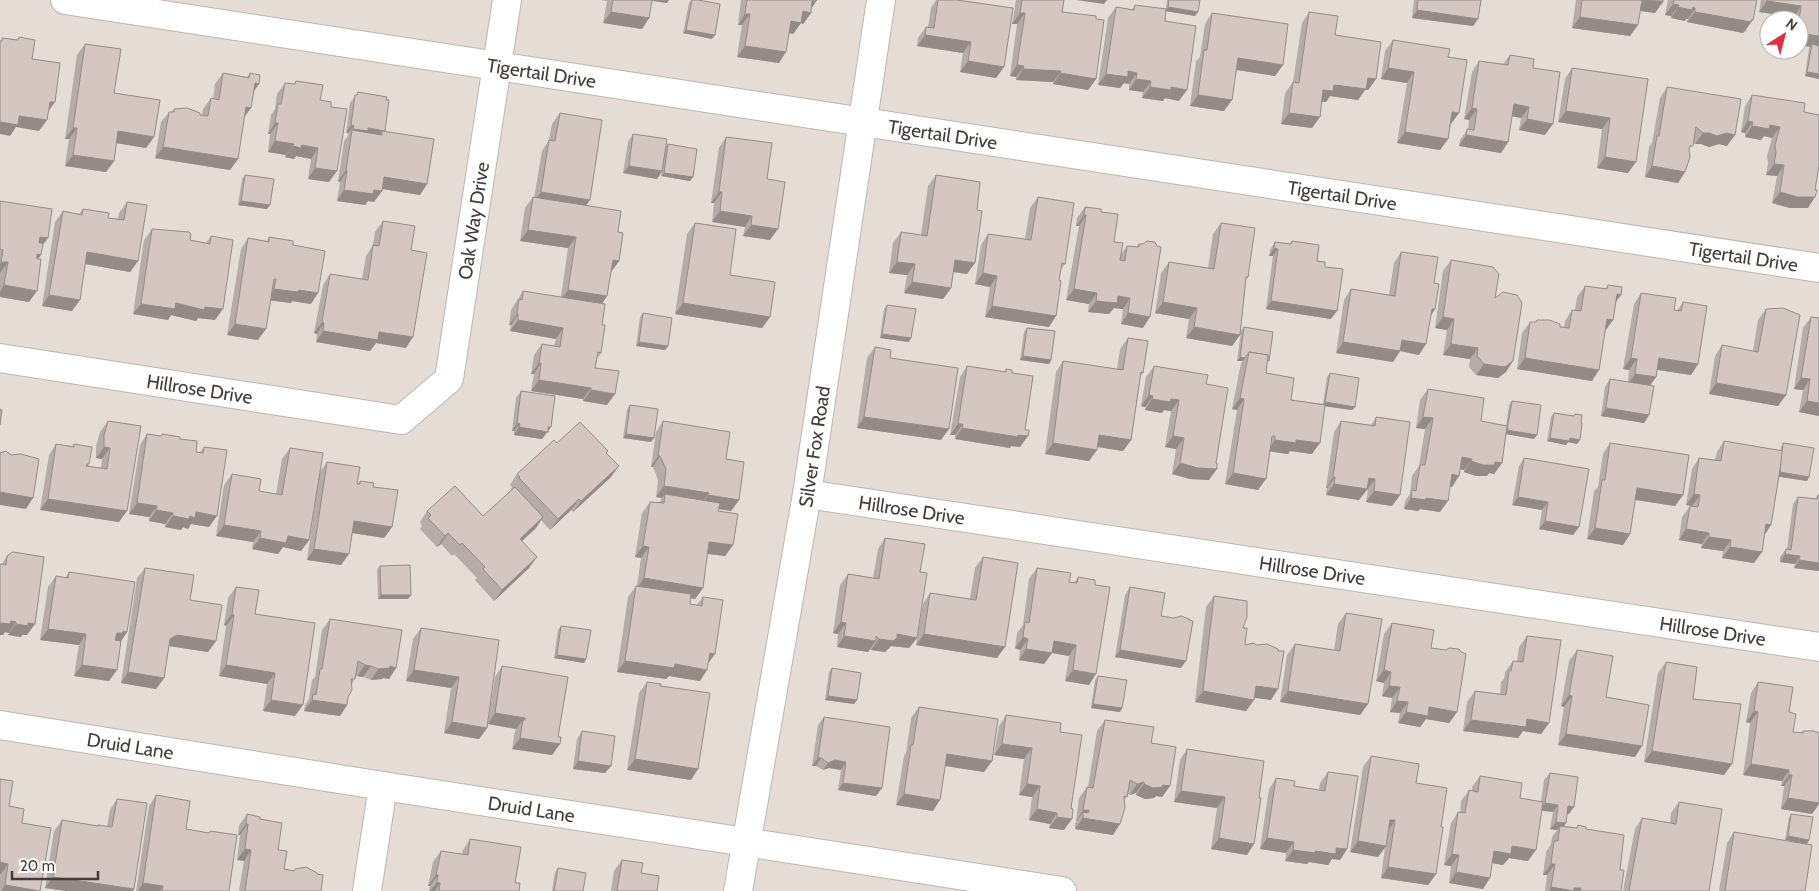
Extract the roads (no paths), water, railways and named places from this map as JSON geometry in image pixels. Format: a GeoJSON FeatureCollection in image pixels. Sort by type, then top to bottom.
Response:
{"type":"FeatureCollection","features":[{"type":"Feature","properties":{"kind":"street","name":"Tigertail Drive"},"geometry":{"type":"LineString","coordinates":[[65,0],[1819,268]]}},
{"type":"Feature","properties":{"kind":"street","name":"Oak Way Drive"},"geometry":{"type":"LineString","coordinates":[[401,420],[449,379],[507,0]]}},
{"type":"Feature","properties":{"kind":"street","name":"Silver Fox Road"},"geometry":{"type":"LineString","coordinates":[[738,891],[806,494],[881,0]]}},
{"type":"Feature","properties":{"kind":"street","name":"Hillrose Drive"},"geometry":{"type":"LineString","coordinates":[[0,358],[401,420]]}},
{"type":"Feature","properties":{"kind":"street","name":"Hillrose Drive"},"geometry":{"type":"LineString","coordinates":[[806,494],[1819,647]]}},
{"type":"Feature","properties":{"kind":"street","name":"Druid Lane"},"geometry":{"type":"LineString","coordinates":[[0,725],[1062,891]]}},
{"type":"Feature","properties":{"kind":"street"},"geometry":{"type":"LineString","coordinates":[[367,891],[383,786]]}}]}
